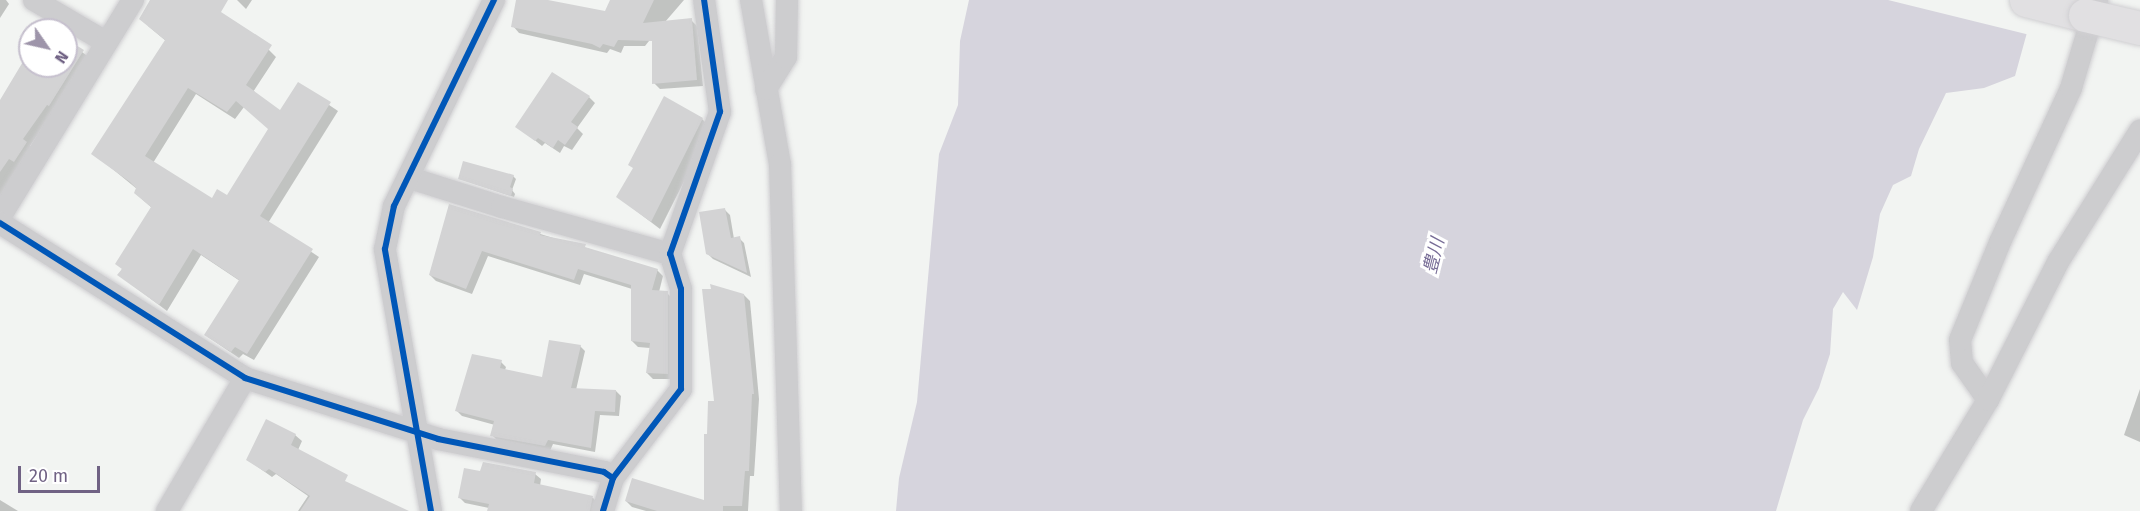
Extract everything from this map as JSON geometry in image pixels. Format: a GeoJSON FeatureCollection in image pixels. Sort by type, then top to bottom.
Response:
{"type":"FeatureCollection","features":[{"type":"Feature","properties":{"kind":"main road"},"geometry":{"type":"LineString","coordinates":[[2026,0],[2091,10],[2140,28]]}},
{"type":"Feature","properties":{"kind":"street"},"geometry":{"type":"LineString","coordinates":[[34,0],[106,42]]}},
{"type":"Feature","properties":{"kind":"street"},"geometry":{"type":"LineString","coordinates":[[0,216],[133,0]]}},
{"type":"Feature","properties":{"kind":"street"},"geometry":{"type":"LineString","coordinates":[[431,511],[415,431],[385,249],[394,206],[410,178],[494,0]]}},
{"type":"Feature","properties":{"kind":"street"},"geometry":{"type":"LineString","coordinates":[[603,511],[613,478],[681,389],[681,290],[670,254],[720,112],[704,0]]}},
{"type":"Feature","properties":{"kind":"street"},"geometry":{"type":"LineString","coordinates":[[751,0],[780,164],[791,511]]}},
{"type":"Feature","properties":{"kind":"street"},"geometry":{"type":"LineString","coordinates":[[766,89],[786,57],[787,0]]}},
{"type":"Feature","properties":{"kind":"street"},"geometry":{"type":"LineString","coordinates":[[1988,400],[1962,363],[1960,340],[2000,242],[2071,88],[2091,10]]}},
{"type":"Feature","properties":{"kind":"street"},"geometry":{"type":"LineString","coordinates":[[1921,511],[1988,400],[2058,262],[2140,131]]}},
{"type":"Feature","properties":{"kind":"street"},"geometry":{"type":"LineString","coordinates":[[410,178],[513,210],[670,254]]}},
{"type":"Feature","properties":{"kind":"street"},"geometry":{"type":"LineString","coordinates":[[0,223],[245,378],[438,439],[604,472],[613,478]]}},
{"type":"Feature","properties":{"kind":"street"},"geometry":{"type":"LineString","coordinates":[[168,511],[245,378]]}},
{"type":"Feature","properties":{"kind":"water","name":"豊川"},"geometry":{"type":"Polygon","coordinates":[[[969,0],[2036,0],[2015,76],[1984,88],[1946,93],[1919,149],[1911,176],[1893,185],[1880,214],[1873,257],[1857,310],[1843,292],[1833,309],[1830,354],[1819,388],[1803,420],[1776,511],[896,511],[899,478],[917,402],[939,154],[958,105],[960,41],[969,0]]]}},
{"type":"Feature","properties":{"kind":"pier"},"geometry":{"type":"Polygon","coordinates":[[[1888,0],[2039,0],[2030,35],[1888,0]]]}},
{"type":"Feature","properties":{"kind":"building"},"geometry":{"type":"Polygon","coordinates":[[[150,0],[228,0],[221,12],[272,45],[246,85],[280,110],[298,82],[331,102],[260,216],[313,249],[247,354],[235,347],[231,352],[204,335],[239,280],[193,249],[159,305],[117,275],[122,269],[115,264],[151,207],[134,193],[136,188],[130,182],[91,154],[165,40],[139,19],[150,0]],[[188,88],[145,156],[212,198],[217,189],[227,195],[268,129],[236,101],[227,112],[188,88]]]}},
{"type":"Feature","properties":{"kind":"building"},"geometry":{"type":"Polygon","coordinates":[[[516,0],[548,0],[605,11],[610,0],[654,0],[643,23],[692,18],[697,80],[652,84],[652,41],[618,40],[614,47],[603,44],[600,48],[592,44],[511,27],[516,0]]]}},
{"type":"Feature","properties":{"kind":"building"},"geometry":{"type":"Polygon","coordinates":[[[78,46],[84,50],[78,60],[78,46]]]}},
{"type":"Feature","properties":{"kind":"building"},"geometry":{"type":"Polygon","coordinates":[[[18,70],[18,78],[66,78],[49,106],[47,105],[23,139],[27,142],[14,162],[9,159],[0,172],[0,100],[18,70]]]}},
{"type":"Feature","properties":{"kind":"building"},"geometry":{"type":"Polygon","coordinates":[[[552,72],[590,96],[571,122],[578,127],[565,145],[558,140],[553,148],[538,138],[535,141],[515,127],[552,72]]]}},
{"type":"Feature","properties":{"kind":"building"},"geometry":{"type":"Polygon","coordinates":[[[664,96],[703,118],[651,222],[616,197],[633,168],[628,165],[664,96]]]}},
{"type":"Feature","properties":{"kind":"building"},"geometry":{"type":"Polygon","coordinates":[[[463,161],[514,175],[510,187],[513,189],[511,196],[458,179],[463,161]]]}},
{"type":"Feature","properties":{"kind":"building"},"geometry":{"type":"Polygon","coordinates":[[[449,204],[541,232],[540,235],[586,244],[585,247],[658,269],[652,290],[668,291],[668,374],[646,373],[650,343],[631,341],[631,285],[578,269],[574,280],[482,251],[466,289],[429,275],[449,204]]]}},
{"type":"Feature","properties":{"kind":"building"},"geometry":{"type":"Polygon","coordinates":[[[725,208],[731,238],[740,236],[747,273],[706,254],[699,212],[725,208]]]}},
{"type":"Feature","properties":{"kind":"building"},"geometry":{"type":"Polygon","coordinates":[[[710,284],[744,294],[754,394],[752,394],[749,471],[745,471],[742,506],[723,506],[723,511],[657,511],[625,501],[632,478],[704,500],[704,434],[707,434],[708,401],[714,401],[702,289],[711,289],[710,284]]]}},
{"type":"Feature","properties":{"kind":"building"},"geometry":{"type":"Polygon","coordinates":[[[549,340],[581,345],[571,388],[616,390],[615,412],[595,411],[591,448],[548,440],[545,446],[490,436],[494,421],[455,411],[472,354],[502,360],[500,368],[542,377],[549,340]]]}},
{"type":"Feature","properties":{"kind":"building"},"geometry":{"type":"Polygon","coordinates":[[[266,419],[296,434],[291,445],[348,475],[345,481],[409,511],[300,511],[310,496],[269,469],[265,472],[246,460],[266,419]]]}},
{"type":"Feature","properties":{"kind":"building"},"geometry":{"type":"Polygon","coordinates":[[[483,462],[536,472],[534,483],[593,496],[590,511],[487,511],[489,504],[458,498],[464,468],[480,471],[483,462]]]}},
{"type":"Feature","properties":{"kind":"cycle path"},"geometry":{"type":"LineString","coordinates":[[431,511],[385,249],[394,206],[494,0]]}},
{"type":"Feature","properties":{"kind":"cycle path"},"geometry":{"type":"LineString","coordinates":[[603,511],[613,478],[681,389],[681,289],[670,254],[720,112],[704,0]]}},
{"type":"Feature","properties":{"kind":"cycle path"},"geometry":{"type":"LineString","coordinates":[[0,223],[245,378],[438,439],[604,472],[613,478]]}}]}
